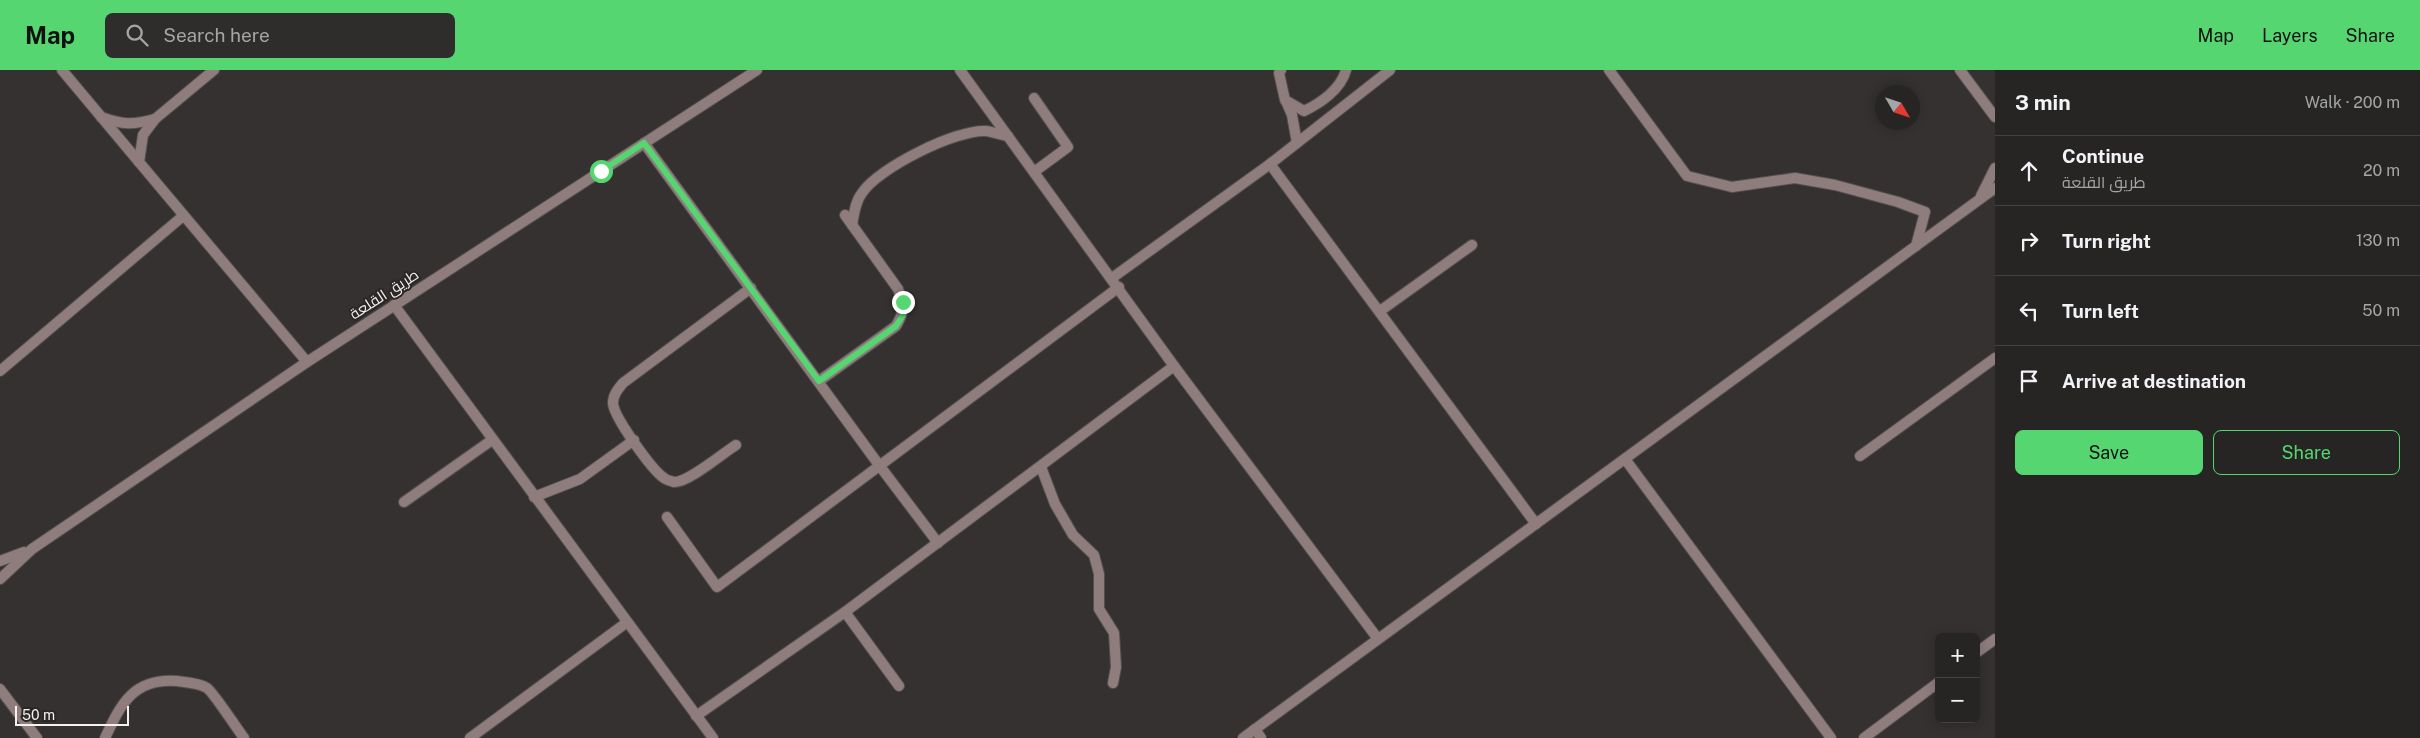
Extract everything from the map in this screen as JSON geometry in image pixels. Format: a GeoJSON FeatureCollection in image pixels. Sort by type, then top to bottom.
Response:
{"type":"FeatureCollection","features":[{"type":"Feature","properties":{"kind":"street"},"geometry":{"type":"LineString","coordinates":[[62,70],[307,362]]}},
{"type":"Feature","properties":{"kind":"street"},"geometry":{"type":"LineString","coordinates":[[139,162],[143,135],[155,119],[214,70]]}},
{"type":"Feature","properties":{"kind":"street","name":"طريق القلعة"},"geometry":{"type":"LineString","coordinates":[[0,579],[32,549],[307,362],[757,70]]}},
{"type":"Feature","properties":{"kind":"street"},"geometry":{"type":"LineString","coordinates":[[960,70],[1119,287],[1174,366],[1378,639]]}},
{"type":"Feature","properties":{"kind":"street"},"geometry":{"type":"LineString","coordinates":[[1272,70],[1292,115],[1297,143]]}},
{"type":"Feature","properties":{"kind":"street"},"geometry":{"type":"LineString","coordinates":[[1281,70],[1279,73],[1286,100],[1304,111],[1323,102],[1344,76],[1346,70]]}},
{"type":"Feature","properties":{"kind":"street"},"geometry":{"type":"LineString","coordinates":[[1112,278],[1270,164],[1390,70]]}},
{"type":"Feature","properties":{"kind":"street"},"geometry":{"type":"LineString","coordinates":[[1609,70],[1687,176],[1732,187],[1795,178],[1835,185],[1898,202],[1925,212],[1916,246]]}},
{"type":"Feature","properties":{"kind":"street"},"geometry":{"type":"LineString","coordinates":[[1960,70],[1995,117]]}},
{"type":"Feature","properties":{"kind":"street"},"geometry":{"type":"LineString","coordinates":[[1034,98],[1068,147],[1034,172]]}},
{"type":"Feature","properties":{"kind":"street"},"geometry":{"type":"LineString","coordinates":[[100,116],[117,123],[136,125],[155,119]]}},
{"type":"Feature","properties":{"kind":"street"},"geometry":{"type":"LineString","coordinates":[[852,225],[854,209],[862,192],[879,174],[908,156],[965,135],[985,131],[1008,136]]}},
{"type":"Feature","properties":{"kind":"street"},"geometry":{"type":"LineString","coordinates":[[644,143],[938,543]]}},
{"type":"Feature","properties":{"kind":"street"},"geometry":{"type":"LineString","coordinates":[[1270,164],[1536,524]]}},
{"type":"Feature","properties":{"kind":"street"},"geometry":{"type":"LineString","coordinates":[[1980,199],[1995,168]]}},
{"type":"Feature","properties":{"kind":"street"},"geometry":{"type":"LineString","coordinates":[[1243,738],[1995,188]]}},
{"type":"Feature","properties":{"kind":"street"},"geometry":{"type":"LineString","coordinates":[[819,381],[896,326],[903,315],[903,302],[898,289],[845,215]]}},
{"type":"Feature","properties":{"kind":"street"},"geometry":{"type":"LineString","coordinates":[[0,371],[183,216]]}},
{"type":"Feature","properties":{"kind":"street"},"geometry":{"type":"LineString","coordinates":[[1380,311],[1472,244]]}},
{"type":"Feature","properties":{"kind":"street"},"geometry":{"type":"LineString","coordinates":[[667,517],[717,587],[1119,287]]}},
{"type":"Feature","properties":{"kind":"street"},"geometry":{"type":"LineString","coordinates":[[736,445],[690,476],[676,482],[664,479],[618,417],[613,404],[614,394],[623,383],[751,288]]}},
{"type":"Feature","properties":{"kind":"street"},"geometry":{"type":"LineString","coordinates":[[394,305],[626,624],[713,738]]}},
{"type":"Feature","properties":{"kind":"street"},"geometry":{"type":"LineString","coordinates":[[1860,456],[1995,358]]}},
{"type":"Feature","properties":{"kind":"street"},"geometry":{"type":"LineString","coordinates":[[696,716],[844,612],[1174,366]]}},
{"type":"Feature","properties":{"kind":"street"},"geometry":{"type":"LineString","coordinates":[[404,502],[492,440]]}},
{"type":"Feature","properties":{"kind":"street"},"geometry":{"type":"LineString","coordinates":[[534,497],[580,479],[634,440]]}},
{"type":"Feature","properties":{"kind":"street"},"geometry":{"type":"LineString","coordinates":[[1625,459],[1831,738]]}},
{"type":"Feature","properties":{"kind":"street"},"geometry":{"type":"LineString","coordinates":[[1041,467],[1055,504],[1073,535],[1094,555],[1099,574],[1099,609],[1114,633],[1116,667],[1113,684]]}},
{"type":"Feature","properties":{"kind":"street","name":"طريق القلعة"},"geometry":{"type":"LineString","coordinates":[[0,561],[32,549]]}},
{"type":"Feature","properties":{"kind":"street"},"geometry":{"type":"LineString","coordinates":[[844,612],[899,686]]}},
{"type":"Feature","properties":{"kind":"street"},"geometry":{"type":"LineString","coordinates":[[470,738],[626,624]]}},
{"type":"Feature","properties":{"kind":"street"},"geometry":{"type":"LineString","coordinates":[[1980,650],[1995,639]]}},
{"type":"Feature","properties":{"kind":"street"},"geometry":{"type":"LineString","coordinates":[[105,738],[126,698],[145,684],[166,681],[186,682],[207,688],[244,738]]}},
{"type":"Feature","properties":{"kind":"street"},"geometry":{"type":"LineString","coordinates":[[1864,738],[1935,685]]}},
{"type":"Feature","properties":{"kind":"street"},"geometry":{"type":"LineString","coordinates":[[1,689],[37,738]]}},
{"type":"Feature","properties":{"kind":"street"},"geometry":{"type":"LineString","coordinates":[[1255,729],[1261,738]]}},
{"type":"Feature","properties":{"kind":"route"},"geometry":{"type":"LineString","coordinates":[[601,171],[644,143],[819,381],[896,326],[903,315],[903,302]]}}]}
